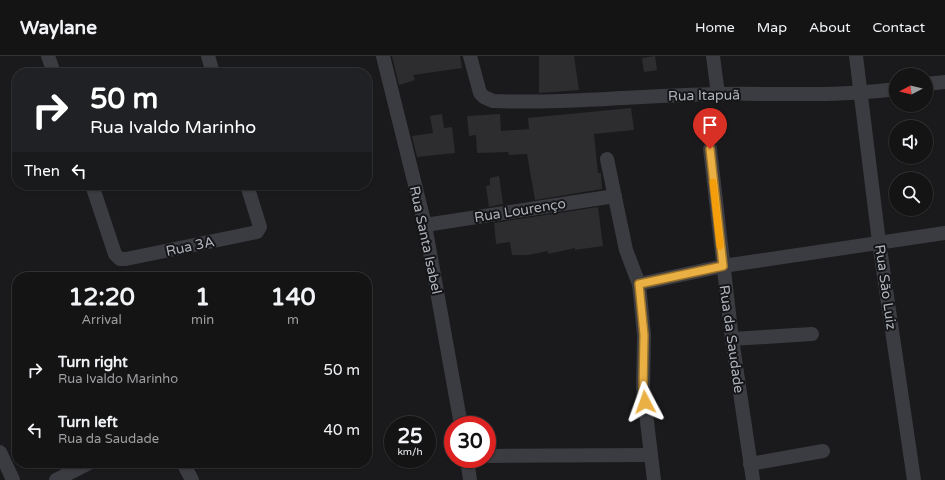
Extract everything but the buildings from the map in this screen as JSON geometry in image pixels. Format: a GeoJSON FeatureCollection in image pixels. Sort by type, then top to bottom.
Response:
{"type":"FeatureCollection","features":[{"type":"Feature","properties":{"kind":"street"},"geometry":{"type":"LineString","coordinates":[[48,56],[52,68]]}},
{"type":"Feature","properties":{"kind":"street"},"geometry":{"type":"LineString","coordinates":[[208,56],[212,68]]}},
{"type":"Feature","properties":{"kind":"street","name":"Rua Santa Isabel"},"geometry":{"type":"LineString","coordinates":[[382,56],[425,225],[459,416]]}},
{"type":"Feature","properties":{"kind":"street","name":"Rua Itapuã"},"geometry":{"type":"LineString","coordinates":[[470,56],[480,93],[484,97],[494,101],[718,94],[861,94],[889,90]]}},
{"type":"Feature","properties":{"kind":"street"},"geometry":{"type":"LineString","coordinates":[[713,56],[718,94]]}},
{"type":"Feature","properties":{"kind":"street","name":"Rua São Luiz"},"geometry":{"type":"LineString","coordinates":[[856,56],[879,242],[914,480]]}},
{"type":"Feature","properties":{"kind":"street"},"geometry":{"type":"LineString","coordinates":[[933,83],[945,82]]}},
{"type":"Feature","properties":{"kind":"street","name":"Rua da Saudade"},"geometry":{"type":"LineString","coordinates":[[710,149],[732,339],[753,480]]}},
{"type":"Feature","properties":{"kind":"street"},"geometry":{"type":"LineString","coordinates":[[607,159],[626,250],[639,284],[644,335],[643,388],[654,480]]}},
{"type":"Feature","properties":{"kind":"street","name":"Rua 3A"},"geometry":{"type":"LineString","coordinates":[[94,190],[115,254],[120,259],[133,258],[255,233],[259,230],[248,190]]}},
{"type":"Feature","properties":{"kind":"street","name":"Rua Lourenço"},"geometry":{"type":"LineString","coordinates":[[425,225],[615,196]]}},
{"type":"Feature","properties":{"kind":"street"},"geometry":{"type":"LineString","coordinates":[[639,284],[723,266],[945,233]]}},
{"type":"Feature","properties":{"kind":"street"},"geometry":{"type":"LineString","coordinates":[[732,339],[812,334]]}},
{"type":"Feature","properties":{"kind":"street"},"geometry":{"type":"LineString","coordinates":[[0,452],[13,480]]}},
{"type":"Feature","properties":{"kind":"street"},"geometry":{"type":"LineString","coordinates":[[750,464],[823,452]]}},
{"type":"Feature","properties":{"kind":"street"},"geometry":{"type":"LineString","coordinates":[[496,456],[651,455]]}},
{"type":"Feature","properties":{"kind":"street"},"geometry":{"type":"LineString","coordinates":[[56,480],[79,468]]}},
{"type":"Feature","properties":{"kind":"street"},"geometry":{"type":"LineString","coordinates":[[186,468],[192,480]]}},
{"type":"Feature","properties":{"kind":"street"},"geometry":{"type":"LineString","coordinates":[[468,468],[470,480]]}},
{"type":"Feature","properties":{"kind":"slow traffic"},"geometry":{"type":"LineString","coordinates":[[713,182],[720,246]]}},
{"type":"Feature","properties":{"kind":"route"},"geometry":{"type":"LineString","coordinates":[[645,402],[643,388],[644,335],[639,284],[723,266],[710,149]]}}]}
